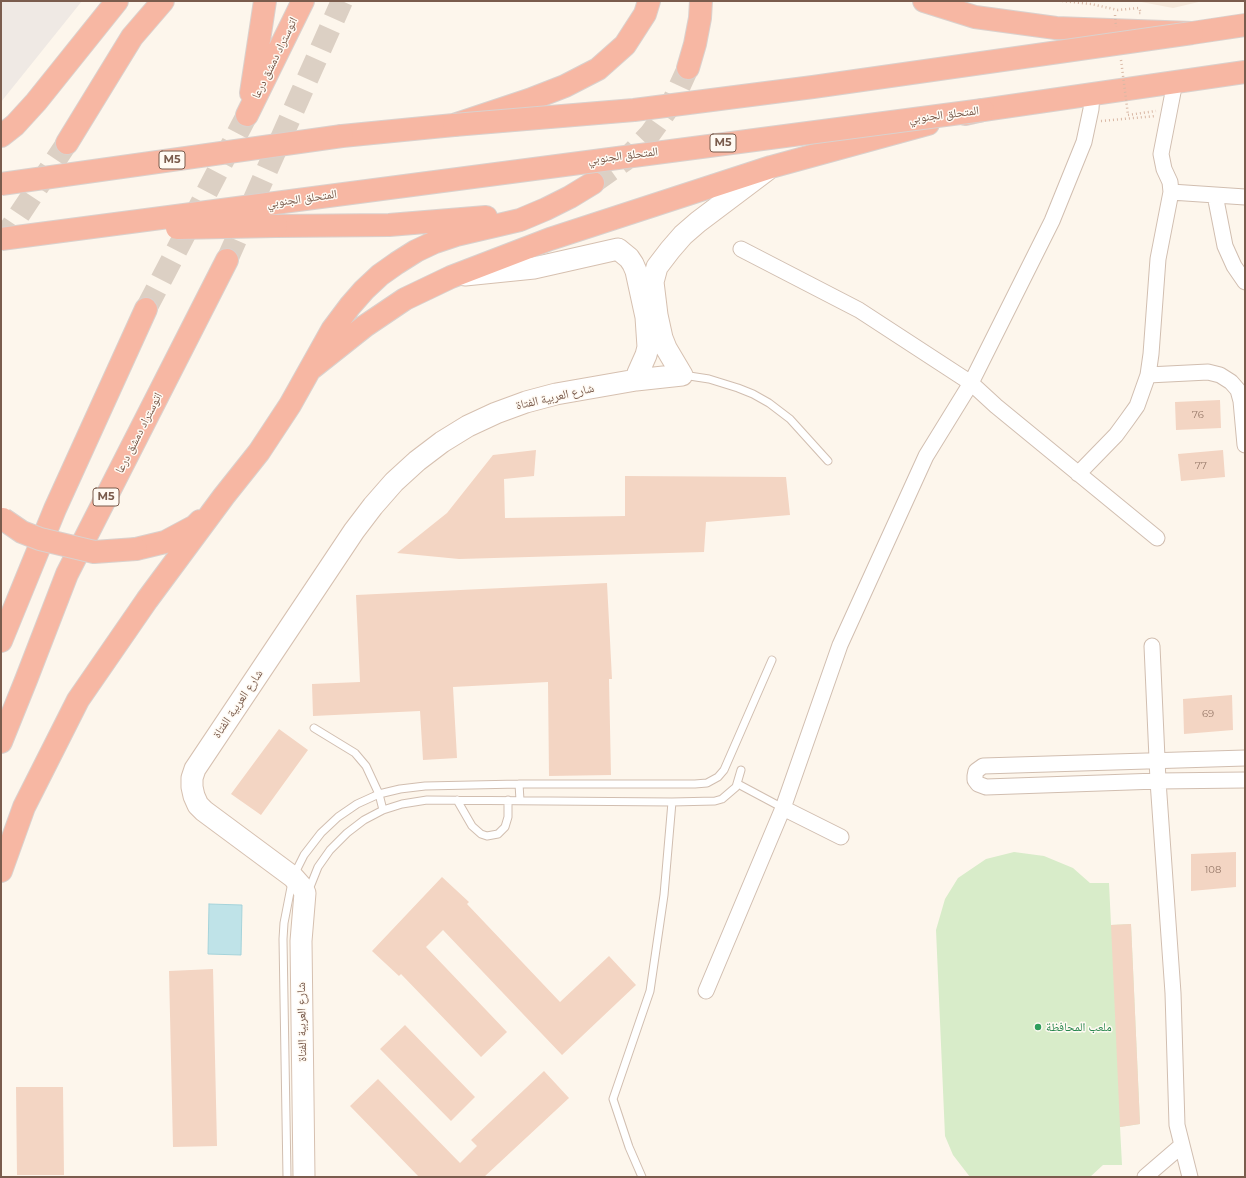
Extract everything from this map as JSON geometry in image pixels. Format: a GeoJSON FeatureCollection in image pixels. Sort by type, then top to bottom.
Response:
{"type":"FeatureCollection","features":[{"type":"Feature","properties":{"kind":"highway"},"geometry":{"type":"LineString","coordinates":[[1,136],[15,125],[36,102],[117,1]]}},
{"type":"Feature","properties":{"kind":"highway"},"geometry":{"type":"LineString","coordinates":[[66,143],[132,37],[152,1]]}},
{"type":"Feature","properties":{"kind":"highway"},"geometry":{"type":"LineString","coordinates":[[132,37],[163,1]]}},
{"type":"Feature","properties":{"kind":"highway","name":"اتوستراد دمشق درعا"},"geometry":{"type":"LineString","coordinates":[[265,1],[248,114],[303,1]]}},
{"type":"Feature","properties":{"kind":"highway"},"geometry":{"type":"LineString","coordinates":[[454,125],[565,86],[598,70],[625,45],[645,14],[650,1]]}},
{"type":"Feature","properties":{"kind":"highway"},"geometry":{"type":"LineString","coordinates":[[688,68],[695,44],[700,18],[701,1]]}},
{"type":"Feature","properties":{"kind":"highway"},"geometry":{"type":"LineString","coordinates":[[924,1],[976,17],[1056,28],[1192,33]]}},
{"type":"Feature","properties":{"kind":"highway"},"geometry":{"type":"LineString","coordinates":[[950,1],[976,17]]}},
{"type":"Feature","properties":{"kind":"highway"},"geometry":{"type":"LineString","coordinates":[[454,125],[634,110],[813,87],[1245,25]]}},
{"type":"Feature","properties":{"kind":"highway","name":"المتحلق الجنوبي"},"geometry":{"type":"LineString","coordinates":[[1,239],[470,176],[983,110],[1245,72]]}},
{"type":"Feature","properties":{"kind":"highway"},"geometry":{"type":"LineString","coordinates":[[312,368],[365,326],[405,299],[451,277],[550,239],[771,167],[983,110]]}},
{"type":"Feature","properties":{"kind":"highway","name":"M5"},"geometry":{"type":"LineString","coordinates":[[1,184],[342,136],[454,125]]}},
{"type":"Feature","properties":{"kind":"highway"},"geometry":{"type":"LineString","coordinates":[[1,871],[24,808],[78,700],[147,600],[224,496],[259,452],[290,405],[332,330],[350,306],[380,275],[397,262],[416,251],[456,235],[520,220],[570,197],[593,183]]}},
{"type":"Feature","properties":{"kind":"highway"},"geometry":{"type":"LineString","coordinates":[[96,227],[153,228],[389,225],[502,215],[546,209]]}},
{"type":"Feature","properties":{"kind":"highway","name":"اتوستراد دمشق درعا"},"geometry":{"type":"LineString","coordinates":[[1,742],[67,574],[227,260]]}},
{"type":"Feature","properties":{"kind":"highway"},"geometry":{"type":"LineString","coordinates":[[1,641],[55,509],[146,310]]}},
{"type":"Feature","properties":{"kind":"highway"},"geometry":{"type":"LineString","coordinates":[[2,518],[22,532],[40,539],[94,552],[136,548],[165,542],[195,526],[224,496]]}},
{"type":"Feature","properties":{"kind":"street"},"geometry":{"type":"LineString","coordinates":[[1078,474],[1116,435],[1137,406],[1148,375],[1158,259],[1171,192],[1170,182],[1164,170],[1161,154],[1175,82]]}},
{"type":"Feature","properties":{"kind":"street"},"geometry":{"type":"LineString","coordinates":[[706,991],[783,808],[843,638],[926,456],[971,383],[1052,220],[1084,142],[1089,122],[1092,93]]}},
{"type":"Feature","properties":{"kind":"street"},"geometry":{"type":"LineString","coordinates":[[636,380],[648,347],[654,282],[657,267],[683,235],[771,167]]}},
{"type":"Feature","properties":{"kind":"street"},"geometry":{"type":"LineString","coordinates":[[1171,192],[1245,197]]}},
{"type":"Feature","properties":{"kind":"street"},"geometry":{"type":"LineString","coordinates":[[1216,195],[1225,246],[1234,266],[1245,282]]}},
{"type":"Feature","properties":{"kind":"street"},"geometry":{"type":"LineString","coordinates":[[741,248],[859,310],[971,383],[1078,474],[1157,538]]}},
{"type":"Feature","properties":{"kind":"street"},"geometry":{"type":"LineString","coordinates":[[451,277],[534,268],[618,249],[629,258],[633,264],[651,316],[666,348],[682,375]]}},
{"type":"Feature","properties":{"kind":"street"},"geometry":{"type":"LineString","coordinates":[[1148,375],[1208,372],[1220,375],[1231,382],[1238,390],[1241,401],[1245,445]]}},
{"type":"Feature","properties":{"kind":"street","name":"شارع العربية الفتاة"},"geometry":{"type":"LineString","coordinates":[[295,1174],[301,941],[305,893],[301,886],[292,877],[204,812],[194,796],[192,787],[192,778],[195,769],[354,531],[394,482],[417,461],[442,442],[468,426],[496,413],[526,402],[556,394],[636,380],[682,375]]}},
{"type":"Feature","properties":{"kind":"street"},"geometry":{"type":"LineString","coordinates":[[1152,646],[1158,781],[1173,993],[1177,1125],[1181,1146],[1190,1177]]}},
{"type":"Feature","properties":{"kind":"street"},"geometry":{"type":"LineString","coordinates":[[1245,758],[983,766],[979,768],[975,776],[975,780],[978,784],[986,787],[1158,781],[1245,780]]}},
{"type":"Feature","properties":{"kind":"street"},"geometry":{"type":"LineString","coordinates":[[783,808],[841,837]]}},
{"type":"Feature","properties":{"kind":"street"},"geometry":{"type":"LineString","coordinates":[[1145,1177],[1181,1146]]}},
{"type":"Feature","properties":{"kind":"lane"},"geometry":{"type":"LineString","coordinates":[[682,375],[709,380],[738,388],[769,403],[790,419],[828,461]]}},
{"type":"Feature","properties":{"kind":"lane"},"geometry":{"type":"LineString","coordinates":[[295,1174],[283,939],[286,907],[292,877],[304,855],[321,833],[338,817],[357,804],[378,794],[400,789],[425,786],[519,784],[707,783],[718,777],[724,770],[772,660]]}},
{"type":"Feature","properties":{"kind":"lane"},"geometry":{"type":"LineString","coordinates":[[314,728],[355,753],[366,766],[383,810]]}},
{"type":"Feature","properties":{"kind":"lane"},"geometry":{"type":"LineString","coordinates":[[305,900],[318,867],[330,850],[347,833],[364,820],[383,810],[402,804],[427,800],[672,802],[719,800],[735,789],[738,784],[741,770]]}},
{"type":"Feature","properties":{"kind":"lane"},"geometry":{"type":"LineString","coordinates":[[519,784],[520,800]]}},
{"type":"Feature","properties":{"kind":"lane"},"geometry":{"type":"LineString","coordinates":[[738,784],[783,808]]}},
{"type":"Feature","properties":{"kind":"lane"},"geometry":{"type":"LineString","coordinates":[[457,800],[472,826],[481,834],[487,836],[498,834],[505,826],[508,817],[508,800]]}},
{"type":"Feature","properties":{"kind":"lane"},"geometry":{"type":"LineString","coordinates":[[642,1177],[629,1147],[613,1099],[650,991],[664,895],[672,802]]}},
{"type":"Feature","properties":{"kind":"path"},"geometry":{"type":"LineString","coordinates":[[1062,1],[1091,4],[1118,10],[1139,8],[1141,13],[1134,13]]}},
{"type":"Feature","properties":{"kind":"path"},"geometry":{"type":"LineString","coordinates":[[1116,28],[1115,15],[1121,14]]}},
{"type":"Feature","properties":{"kind":"path"},"geometry":{"type":"LineString","coordinates":[[1089,122],[1158,116],[1157,111],[1128,115],[1120,55]]}},
{"type":"Feature","properties":{"kind":"shaded area"},"geometry":{"type":"Polygon","coordinates":[[[1,1],[82,1],[1,102],[1,1]]]}},
{"type":"Feature","properties":{"kind":"shaded area"},"geometry":{"type":"Polygon","coordinates":[[[1136,1],[1203,1],[1173,8],[1136,1]]]}},
{"type":"Feature","properties":{"kind":"green space","name":"ملعب المحافظة"},"geometry":{"type":"Polygon","coordinates":[[[1014,852],[1044,856],[1073,868],[1090,883],[1109,883],[1111,925],[1131,924],[1140,1124],[1120,1127],[1122,1165],[1103,1165],[1090,1177],[970,1177],[953,1155],[945,1136],[936,930],[945,899],[958,878],[986,859],[1014,852]]]}},
{"type":"Feature","properties":{"kind":"water"},"geometry":{"type":"Polygon","coordinates":[[[209,904],[242,905],[241,955],[208,954],[209,904]]]}},
{"type":"Feature","properties":{"kind":"building"},"geometry":{"type":"Polygon","coordinates":[[[1220,400],[1221,428],[1176,430],[1175,402],[1220,400]]]}},
{"type":"Feature","properties":{"kind":"building"},"geometry":{"type":"Polygon","coordinates":[[[536,450],[534,476],[504,479],[505,518],[625,516],[625,476],[786,477],[790,515],[706,522],[704,552],[459,559],[397,553],[447,513],[493,455],[536,450]]]}},
{"type":"Feature","properties":{"kind":"building"},"geometry":{"type":"Polygon","coordinates":[[[1223,450],[1225,477],[1181,481],[1178,454],[1223,450]]]}},
{"type":"Feature","properties":{"kind":"building"},"geometry":{"type":"Polygon","coordinates":[[[607,583],[612,679],[609,679],[611,775],[549,776],[548,682],[453,687],[457,758],[423,760],[420,711],[313,716],[312,684],[360,682],[356,595],[607,583]]]}},
{"type":"Feature","properties":{"kind":"building"},"geometry":{"type":"Polygon","coordinates":[[[1232,695],[1233,730],[1184,734],[1183,699],[1232,695]]]}},
{"type":"Feature","properties":{"kind":"building"},"geometry":{"type":"Polygon","coordinates":[[[279,729],[308,750],[261,815],[231,794],[279,729]]]}},
{"type":"Feature","properties":{"kind":"building"},"geometry":{"type":"Polygon","coordinates":[[[1236,852],[1236,887],[1191,891],[1191,854],[1236,852]]]}},
{"type":"Feature","properties":{"kind":"building"},"geometry":{"type":"Polygon","coordinates":[[[442,877],[469,902],[467,904],[560,1002],[609,956],[636,985],[562,1055],[443,930],[426,947],[507,1032],[481,1057],[401,974],[399,976],[372,951],[442,877]]]}},
{"type":"Feature","properties":{"kind":"building"},"geometry":{"type":"Polygon","coordinates":[[[1131,924],[1140,1124],[1120,1127],[1111,925],[1131,924]]]}},
{"type":"Feature","properties":{"kind":"building"},"geometry":{"type":"Polygon","coordinates":[[[213,969],[217,1146],[173,1147],[169,971],[213,969]]]}},
{"type":"Feature","properties":{"kind":"building"},"geometry":{"type":"Polygon","coordinates":[[[405,1025],[475,1097],[451,1121],[380,1049],[405,1025]]]}},
{"type":"Feature","properties":{"kind":"building"},"geometry":{"type":"Polygon","coordinates":[[[544,1071],[569,1098],[484,1177],[419,1177],[350,1106],[378,1079],[460,1163],[477,1146],[471,1140],[544,1071]]]}},
{"type":"Feature","properties":{"kind":"building"},"geometry":{"type":"Polygon","coordinates":[[[16,1087],[63,1087],[64,1175],[17,1175],[16,1087]]]}},
{"type":"Feature","properties":{"kind":"tunnel"},"geometry":{"type":"LineString","coordinates":[[227,260],[342,1]]}},
{"type":"Feature","properties":{"kind":"tunnel"},"geometry":{"type":"LineString","coordinates":[[593,183],[624,161],[650,134],[672,103],[688,68]]}},
{"type":"Feature","properties":{"kind":"tunnel"},"geometry":{"type":"LineString","coordinates":[[146,309],[247,115]]}},
{"type":"Feature","properties":{"kind":"tunnel"},"geometry":{"type":"LineString","coordinates":[[1,242],[67,143]]}},
{"type":"Feature","properties":{"kind":"place","name":"ملعب المحافظة"},"geometry":{"type":"Point","coordinates":[1038,1027]}}]}
